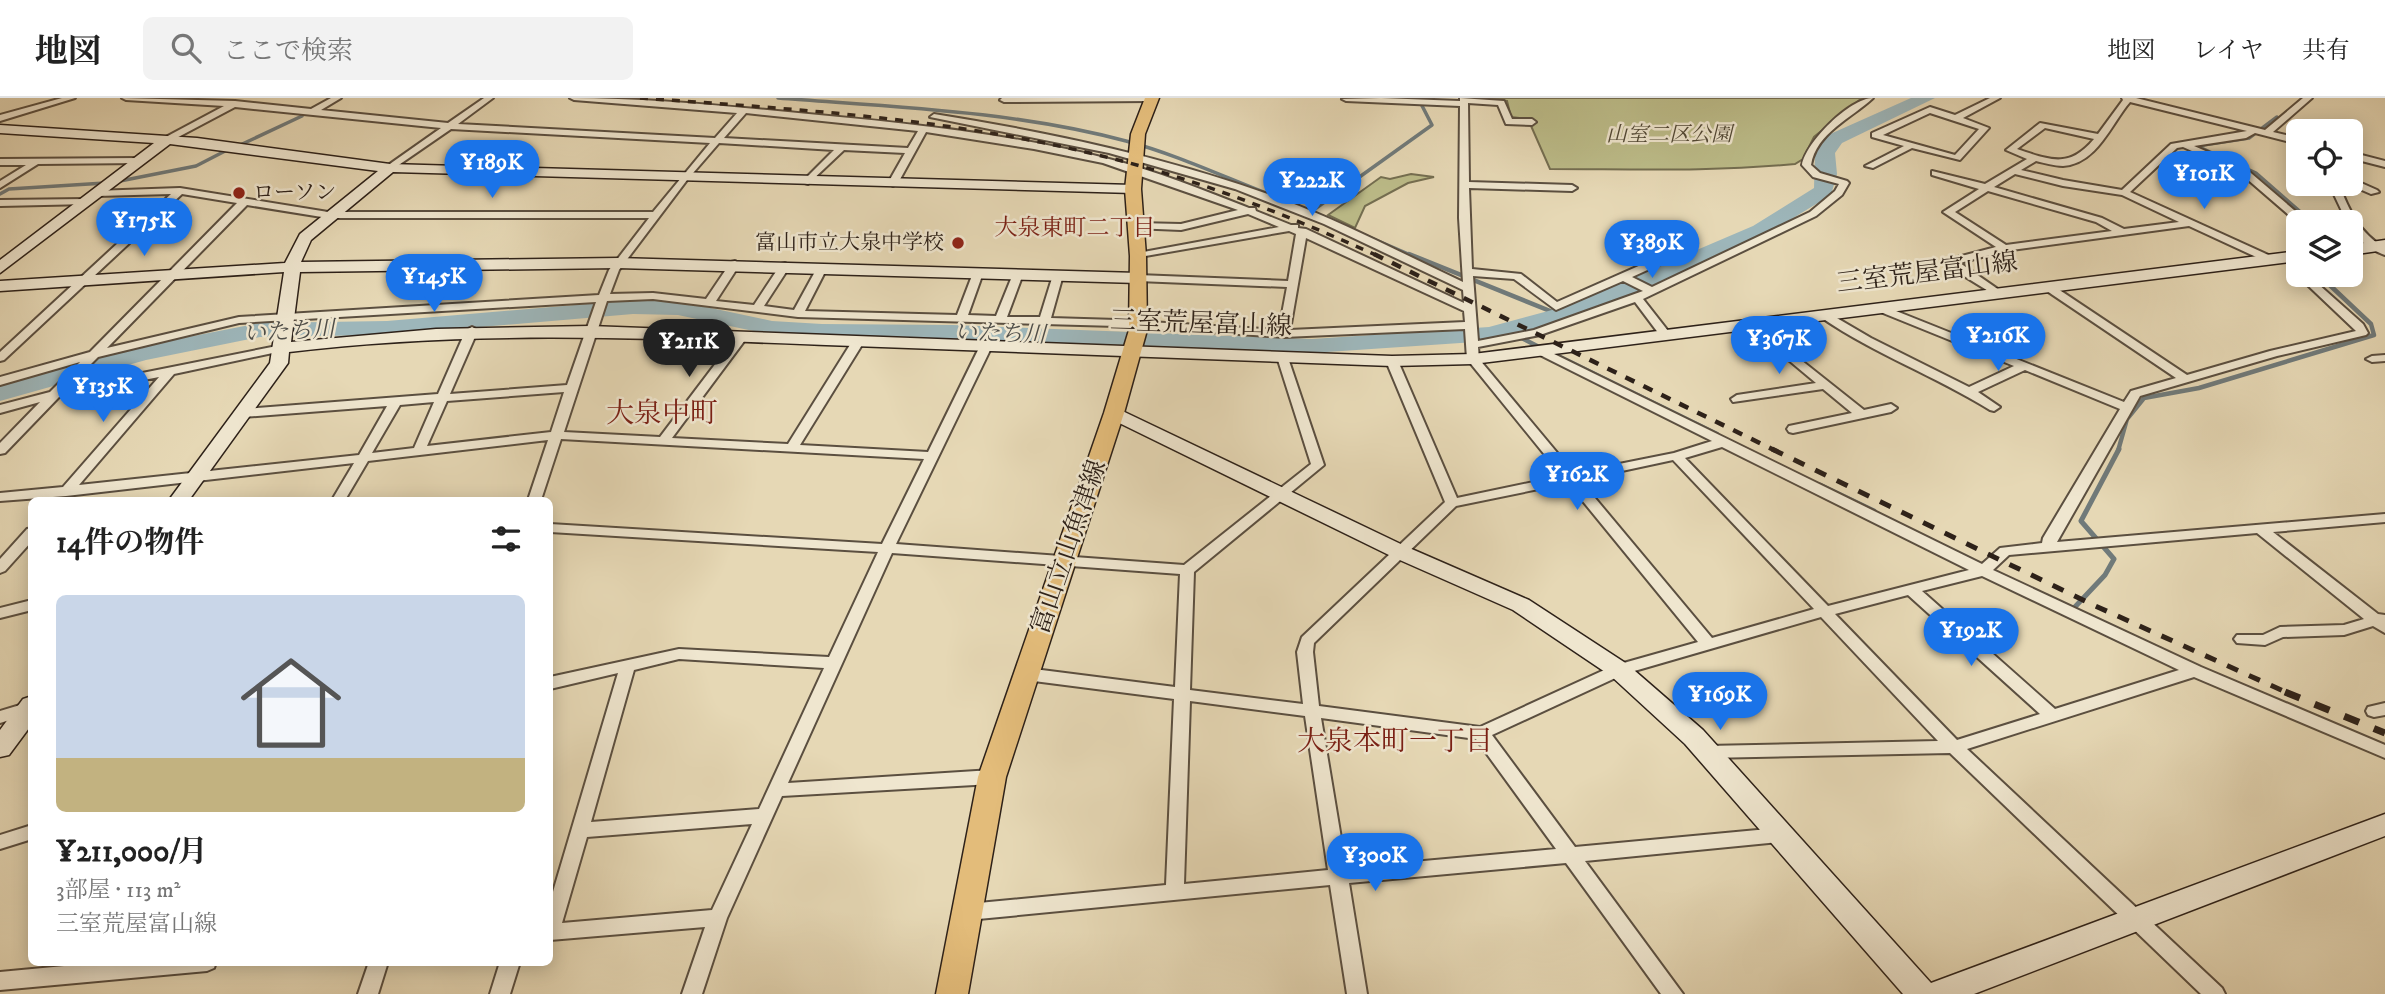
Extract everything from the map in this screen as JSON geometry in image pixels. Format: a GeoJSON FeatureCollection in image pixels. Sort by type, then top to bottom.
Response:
{"type":"FeatureCollection","features":[{"type":"Feature","properties":{"kind":"main road","name":"富山立山魚津線"},"geometry":{"type":"LineString","coordinates":[[952,994],[992,777],[1114,414],[1136,338],[1138,257],[1133,189],[1142,122],[1151,98]]}},
{"type":"Feature","properties":{"kind":"street"},"geometry":{"type":"LineString","coordinates":[[0,118],[71,98]]}},
{"type":"Feature","properties":{"kind":"street"},"geometry":{"type":"LineString","coordinates":[[126,98],[235,104],[449,126],[909,151]]}},
{"type":"Feature","properties":{"kind":"street"},"geometry":{"type":"LineString","coordinates":[[0,268],[167,139],[246,98]]}},
{"type":"Feature","properties":{"kind":"street"},"geometry":{"type":"LineString","coordinates":[[312,112],[337,98]]}},
{"type":"Feature","properties":{"kind":"street"},"geometry":{"type":"LineString","coordinates":[[181,497],[279,363],[293,256],[305,237],[328,215],[390,168],[489,98]]}},
{"type":"Feature","properties":{"kind":"street"},"geometry":{"type":"LineString","coordinates":[[574,98],[923,129],[1207,176],[1283,203],[1469,289]]}},
{"type":"Feature","properties":{"kind":"street"},"geometry":{"type":"LineString","coordinates":[[1004,100],[1151,98]]}},
{"type":"Feature","properties":{"kind":"street"},"geometry":{"type":"LineString","coordinates":[[0,381],[95,354],[239,320],[653,296],[798,314],[1044,321],[1136,338],[1284,334],[1472,340],[1536,333],[1637,298],[1813,214],[1839,193],[1844,183],[1814,173],[1809,169],[1808,158],[1819,137],[1869,98]]}},
{"type":"Feature","properties":{"kind":"street"},"geometry":{"type":"LineString","coordinates":[[1956,118],[1996,98]]}},
{"type":"Feature","properties":{"kind":"street"},"geometry":{"type":"LineString","coordinates":[[2098,137],[2043,125],[2010,150],[2065,164],[2085,156],[2127,98],[2286,138]]}},
{"type":"Feature","properties":{"kind":"street"},"geometry":{"type":"LineString","coordinates":[[2267,133],[2308,98]]}},
{"type":"Feature","properties":{"kind":"street"},"geometry":{"type":"LineString","coordinates":[[1346,99],[1501,103],[1509,122],[1532,122]]}},
{"type":"Feature","properties":{"kind":"street"},"geometry":{"type":"LineString","coordinates":[[1464,101],[1472,340],[1570,477],[1707,643]]}},
{"type":"Feature","properties":{"kind":"street"},"geometry":{"type":"LineString","coordinates":[[1930,110],[1985,128],[1956,158],[1910,146],[1875,135],[1930,110]]}},
{"type":"Feature","properties":{"kind":"street"},"geometry":{"type":"LineString","coordinates":[[536,497],[600,301],[618,263],[684,178],[743,111]]}},
{"type":"Feature","properties":{"kind":"street"},"geometry":{"type":"LineString","coordinates":[[934,117],[993,125],[1135,163],[1298,229],[1471,310]]}},
{"type":"Feature","properties":{"kind":"street"},"geometry":{"type":"LineString","coordinates":[[893,183],[923,129]]}},
{"type":"Feature","properties":{"kind":"street"},"geometry":{"type":"LineString","coordinates":[[0,130],[167,139],[390,168],[1133,189]]}},
{"type":"Feature","properties":{"kind":"street"},"geometry":{"type":"LineString","coordinates":[[2123,193],[2174,146],[2246,135],[2254,130]]}},
{"type":"Feature","properties":{"kind":"street"},"geometry":{"type":"LineString","coordinates":[[2183,144],[2242,170],[2288,210]]}},
{"type":"Feature","properties":{"kind":"street"},"geometry":{"type":"LineString","coordinates":[[1870,166],[1910,146]]}},
{"type":"Feature","properties":{"kind":"street"},"geometry":{"type":"LineString","coordinates":[[808,181],[841,148]]}},
{"type":"Feature","properties":{"kind":"street"},"geometry":{"type":"LineString","coordinates":[[2004,248],[1948,212],[1989,189],[2034,158]]}},
{"type":"Feature","properties":{"kind":"street"},"geometry":{"type":"LineString","coordinates":[[2363,158],[2385,164]]}},
{"type":"Feature","properties":{"kind":"street"},"geometry":{"type":"LineString","coordinates":[[0,162],[139,161]]}},
{"type":"Feature","properties":{"kind":"street"},"geometry":{"type":"LineString","coordinates":[[0,185],[37,162]]}},
{"type":"Feature","properties":{"kind":"street"},"geometry":{"type":"LineString","coordinates":[[2015,170],[2063,183],[2123,193],[2271,260]]}},
{"type":"Feature","properties":{"kind":"street"},"geometry":{"type":"LineString","coordinates":[[1935,173],[2099,220],[2123,232]]}},
{"type":"Feature","properties":{"kind":"street"},"geometry":{"type":"LineString","coordinates":[[1465,185],[1572,188]]}},
{"type":"Feature","properties":{"kind":"street"},"geometry":{"type":"LineString","coordinates":[[2363,187],[2374,192]]}},
{"type":"Feature","properties":{"kind":"street"},"geometry":{"type":"LineString","coordinates":[[0,203],[180,191],[328,215],[656,215]]}},
{"type":"Feature","properties":{"kind":"street"},"geometry":{"type":"LineString","coordinates":[[0,358],[180,191]]}},
{"type":"Feature","properties":{"kind":"street"},"geometry":{"type":"LineString","coordinates":[[2339,196],[2346,215],[2381,248]]}},
{"type":"Feature","properties":{"kind":"street"},"geometry":{"type":"LineString","coordinates":[[0,450],[244,202]]}},
{"type":"Feature","properties":{"kind":"street"},"geometry":{"type":"LineString","coordinates":[[1137,226],[1181,227],[1252,210]]}},
{"type":"Feature","properties":{"kind":"street"},"geometry":{"type":"LineString","coordinates":[[1998,293],[1955,266],[1954,261],[2004,248],[2192,223]]}},
{"type":"Feature","properties":{"kind":"street"},"geometry":{"type":"LineString","coordinates":[[1138,257],[1298,229]]}},
{"type":"Feature","properties":{"kind":"street"},"geometry":{"type":"LineString","coordinates":[[1284,334],[1293,284],[1298,229]]}},
{"type":"Feature","properties":{"kind":"street"},"geometry":{"type":"LineString","coordinates":[[2363,249],[2381,248]]}},
{"type":"Feature","properties":{"kind":"street"},"geometry":{"type":"LineString","coordinates":[[1468,272],[1517,276],[1556,307],[1672,255]]}},
{"type":"Feature","properties":{"kind":"street","name":"三室荒屋富山線"},"geometry":{"type":"LineString","coordinates":[[282,346],[472,330],[590,331],[986,346],[1136,338],[1283,358],[1392,361],[1472,340],[1542,352],[2286,258]]}},
{"type":"Feature","properties":{"kind":"street"},"geometry":{"type":"LineString","coordinates":[[0,286],[291,267],[618,263],[735,264],[1293,284]]}},
{"type":"Feature","properties":{"kind":"street"},"geometry":{"type":"LineString","coordinates":[[708,304],[735,264]]}},
{"type":"Feature","properties":{"kind":"street"},"geometry":{"type":"LineString","coordinates":[[756,310],[785,266]]}},
{"type":"Feature","properties":{"kind":"street"},"geometry":{"type":"LineString","coordinates":[[798,314],[822,268]]}},
{"type":"Feature","properties":{"kind":"street"},"geometry":{"type":"LineString","coordinates":[[962,318],[978,273]]}},
{"type":"Feature","properties":{"kind":"street"},"geometry":{"type":"LineString","coordinates":[[1000,319],[1018,274]]}},
{"type":"Feature","properties":{"kind":"street"},"geometry":{"type":"LineString","coordinates":[[1044,321],[1058,275]]}},
{"type":"Feature","properties":{"kind":"street"},"geometry":{"type":"LineString","coordinates":[[1621,276],[1652,291]]}},
{"type":"Feature","properties":{"kind":"street"},"geometry":{"type":"LineString","coordinates":[[2048,287],[2185,379]]}},
{"type":"Feature","properties":{"kind":"street"},"geometry":{"type":"LineString","coordinates":[[2049,548],[2050,538],[2135,394],[2274,353],[2362,332],[2359,326],[2315,287]]}},
{"type":"Feature","properties":{"kind":"street"},"geometry":{"type":"LineString","coordinates":[[1637,298],[1665,336]]}},
{"type":"Feature","properties":{"kind":"street"},"geometry":{"type":"LineString","coordinates":[[1882,309],[2127,407]]}},
{"type":"Feature","properties":{"kind":"street"},"geometry":{"type":"LineString","coordinates":[[1826,316],[1853,335],[1970,391],[1994,407]]}},
{"type":"Feature","properties":{"kind":"street"},"geometry":{"type":"LineString","coordinates":[[1753,325],[1860,413]]}},
{"type":"Feature","properties":{"kind":"street"},"geometry":{"type":"LineString","coordinates":[[419,452],[472,330]]}},
{"type":"Feature","properties":{"kind":"street"},"geometry":{"type":"LineString","coordinates":[[663,441],[742,336]]}},
{"type":"Feature","properties":{"kind":"street"},"geometry":{"type":"LineString","coordinates":[[792,448],[859,340]]}},
{"type":"Feature","properties":{"kind":"street"},"geometry":{"type":"LineString","coordinates":[[0,409],[61,390],[282,346]]}},
{"type":"Feature","properties":{"kind":"street"},"geometry":{"type":"LineString","coordinates":[[692,994],[718,918],[776,790],[887,548],[986,346]]}},
{"type":"Feature","properties":{"kind":"street"},"geometry":{"type":"LineString","coordinates":[[1542,352],[1983,571],[2195,671],[2385,752]]}},
{"type":"Feature","properties":{"kind":"street"},"geometry":{"type":"LineString","coordinates":[[553,528],[1065,559],[1187,570],[1318,465],[1283,358]]}},
{"type":"Feature","properties":{"kind":"street"},"geometry":{"type":"LineString","coordinates":[[2372,359],[2385,358]]}},
{"type":"Feature","properties":{"kind":"street"},"geometry":{"type":"LineString","coordinates":[[1392,361],[1452,503]]}},
{"type":"Feature","properties":{"kind":"street"},"geometry":{"type":"LineString","coordinates":[[1970,391],[2024,366]]}},
{"type":"Feature","properties":{"kind":"street"},"geometry":{"type":"LineString","coordinates":[[62,496],[172,369]]}},
{"type":"Feature","properties":{"kind":"street"},"geometry":{"type":"LineString","coordinates":[[1737,399],[1826,385]]}},
{"type":"Feature","properties":{"kind":"street"},"geometry":{"type":"LineString","coordinates":[[243,413],[570,388]]}},
{"type":"Feature","properties":{"kind":"street"},"geometry":{"type":"LineString","coordinates":[[342,497],[396,401]]}},
{"type":"Feature","properties":{"kind":"street"},"geometry":{"type":"LineString","coordinates":[[1793,429],[1891,408]]}},
{"type":"Feature","properties":{"kind":"street"},"geometry":{"type":"LineString","coordinates":[[1114,414],[1400,552],[1521,605],[1619,670],[1706,752],[1922,994]]}},
{"type":"Feature","properties":{"kind":"street"},"geometry":{"type":"LineString","coordinates":[[0,497],[62,496],[556,435],[932,456]]}},
{"type":"Feature","properties":{"kind":"street"},"geometry":{"type":"LineString","coordinates":[[1357,994],[1312,712],[1305,652],[1307,641],[1452,503],[1676,456],[1724,442]]}},
{"type":"Feature","properties":{"kind":"street"},"geometry":{"type":"LineString","coordinates":[[1676,456],[1822,612],[1954,747],[2215,994]]}},
{"type":"Feature","properties":{"kind":"street"},"geometry":{"type":"LineString","coordinates":[[1026,674],[1481,733],[1619,670],[1707,643],[1983,571],[2005,551],[2385,518]]}},
{"type":"Feature","properties":{"kind":"street"},"geometry":{"type":"LineString","coordinates":[[2259,528],[2382,622]]}},
{"type":"Feature","properties":{"kind":"street"},"geometry":{"type":"LineString","coordinates":[[0,568],[28,536]]}},
{"type":"Feature","properties":{"kind":"street"},"geometry":{"type":"LineString","coordinates":[[1175,892],[1187,570]]}},
{"type":"Feature","properties":{"kind":"street"},"geometry":{"type":"LineString","coordinates":[[1912,591],[2054,717]]}},
{"type":"Feature","properties":{"kind":"street"},"geometry":{"type":"LineString","coordinates":[[3,615],[28,606]]}},
{"type":"Feature","properties":{"kind":"street"},"geometry":{"type":"LineString","coordinates":[[2242,639],[2265,640],[2280,632],[2344,630],[2382,622]]}},
{"type":"Feature","properties":{"kind":"street"},"geometry":{"type":"LineString","coordinates":[[553,682],[679,654],[835,663]]}},
{"type":"Feature","properties":{"kind":"street"},"geometry":{"type":"LineString","coordinates":[[553,922],[628,665]]}},
{"type":"Feature","properties":{"kind":"street"},"geometry":{"type":"LineString","coordinates":[[1706,752],[1954,747],[2195,671]]}},
{"type":"Feature","properties":{"kind":"street"},"geometry":{"type":"LineString","coordinates":[[0,717],[28,708]]}},
{"type":"Feature","properties":{"kind":"street"},"geometry":{"type":"LineString","coordinates":[[0,748],[28,711]]}},
{"type":"Feature","properties":{"kind":"street"},"geometry":{"type":"LineString","coordinates":[[1481,733],[1674,994]]}},
{"type":"Feature","properties":{"kind":"street"},"geometry":{"type":"LineString","coordinates":[[776,790],[992,777]]}},
{"type":"Feature","properties":{"kind":"street"},"geometry":{"type":"LineString","coordinates":[[580,830],[765,816]]}},
{"type":"Feature","properties":{"kind":"street"},"geometry":{"type":"LineString","coordinates":[[1939,994],[2385,825]]}},
{"type":"Feature","properties":{"kind":"street"},"geometry":{"type":"LineString","coordinates":[[0,842],[28,833]]}},
{"type":"Feature","properties":{"kind":"street"},"geometry":{"type":"LineString","coordinates":[[968,912],[1779,835]]}},
{"type":"Feature","properties":{"kind":"street"},"geometry":{"type":"LineString","coordinates":[[553,932],[718,918]]}},
{"type":"Feature","properties":{"kind":"street"},"geometry":{"type":"LineString","coordinates":[[0,981],[74,968],[118,966]]}},
{"type":"Feature","properties":{"kind":"street"},"geometry":{"type":"LineString","coordinates":[[368,994],[378,966]]}},
{"type":"Feature","properties":{"kind":"street"},"geometry":{"type":"LineString","coordinates":[[500,994],[509,966]]}},
{"type":"Feature","properties":{"kind":"green space","name":"山室二区公園"},"geometry":{"type":"Polygon","coordinates":[[[1476,98],[1862,98],[1814,137],[1803,159],[1795,164],[1642,170],[1550,169],[1528,119],[1511,117],[1507,101],[1476,98]]]}},
{"type":"Feature","properties":{"kind":"green space"},"geometry":{"type":"Polygon","coordinates":[[[1411,174],[1434,177],[1408,183],[1365,206],[1355,228],[1328,215],[1381,177],[1390,179],[1411,174]]]}},
{"type":"Feature","properties":{"kind":"waterway"},"geometry":{"type":"LineString","coordinates":[[778,98],[953,112],[1084,131],[1164,153],[1276,197]]}},
{"type":"Feature","properties":{"kind":"waterway"},"geometry":{"type":"LineString","coordinates":[[1312,211],[1432,125],[1418,98]]}},
{"type":"Feature","properties":{"kind":"waterway","name":"いたち川"},"geometry":{"type":"LineString","coordinates":[[0,393],[142,353],[260,330],[387,328],[633,307],[678,308],[772,328],[822,331],[953,332],[1312,346],[1490,334],[1560,315],[1760,230],[1824,191],[1827,174],[1825,153],[1835,139],[1926,98]]}},
{"type":"Feature","properties":{"kind":"waterway"},"geometry":{"type":"LineString","coordinates":[[238,146],[302,116]]}},
{"type":"Feature","properties":{"kind":"waterway"},"geometry":{"type":"LineString","coordinates":[[2277,117],[2249,138],[2197,146],[2256,173],[2298,210]]}},
{"type":"Feature","properties":{"kind":"waterway"},"geometry":{"type":"LineString","coordinates":[[115,182],[196,166],[229,149]]}},
{"type":"Feature","properties":{"kind":"waterway"},"geometry":{"type":"LineString","coordinates":[[0,194],[9,189],[105,183]]}},
{"type":"Feature","properties":{"kind":"waterway"},"geometry":{"type":"LineString","coordinates":[[1288,202],[1413,256]]}},
{"type":"Feature","properties":{"kind":"waterway"},"geometry":{"type":"LineString","coordinates":[[1409,254],[1560,315]]}},
{"type":"Feature","properties":{"kind":"waterway"},"geometry":{"type":"LineString","coordinates":[[2118,451],[2127,419],[2144,398],[2199,388],[2374,335],[2371,324],[2332,287]]}},
{"type":"Feature","properties":{"kind":"waterway"},"geometry":{"type":"LineString","coordinates":[[1506,330],[1541,348]]}},
{"type":"Feature","properties":{"kind":"waterway"},"geometry":{"type":"LineString","coordinates":[[1550,352],[1717,434]]}},
{"type":"Feature","properties":{"kind":"waterway"},"geometry":{"type":"LineString","coordinates":[[2073,609],[2105,575],[2114,559],[2081,521],[2118,451]]}},
{"type":"Feature","properties":{"kind":"waterway"},"geometry":{"type":"LineString","coordinates":[[1820,485],[1874,511]]}},
{"type":"Feature","properties":{"kind":"railway"},"geometry":{"type":"LineString","coordinates":[[640,98],[870,117],[1042,142],[1134,164],[1205,186],[1310,226],[1378,256]]}},
{"type":"Feature","properties":{"kind":"railway"},"geometry":{"type":"LineString","coordinates":[[1374,254],[1776,451]]}},
{"type":"Feature","properties":{"kind":"railway"},"geometry":{"type":"LineString","coordinates":[[1772,449],[2091,604],[2290,694]]}},
{"type":"Feature","properties":{"kind":"railway"},"geometry":{"type":"LineString","coordinates":[[2285,692],[2385,733]]}},
{"type":"Feature","properties":{"kind":"place","name":"ローソン"},"geometry":{"type":"Point","coordinates":[239,193]}},
{"type":"Feature","properties":{"kind":"place","name":"富山市立大泉中学校"},"geometry":{"type":"Point","coordinates":[958,243]}},
{"type":"Feature","properties":{"kind":"district","name":"大泉東町二丁目"},"geometry":{"type":"Point","coordinates":[1075,228]}},
{"type":"Feature","properties":{"kind":"district","name":"大泉中町"},"geometry":{"type":"Point","coordinates":[662,413]}},
{"type":"Feature","properties":{"kind":"district","name":"大泉本町一丁目"},"geometry":{"type":"Point","coordinates":[1395,741]}}]}
